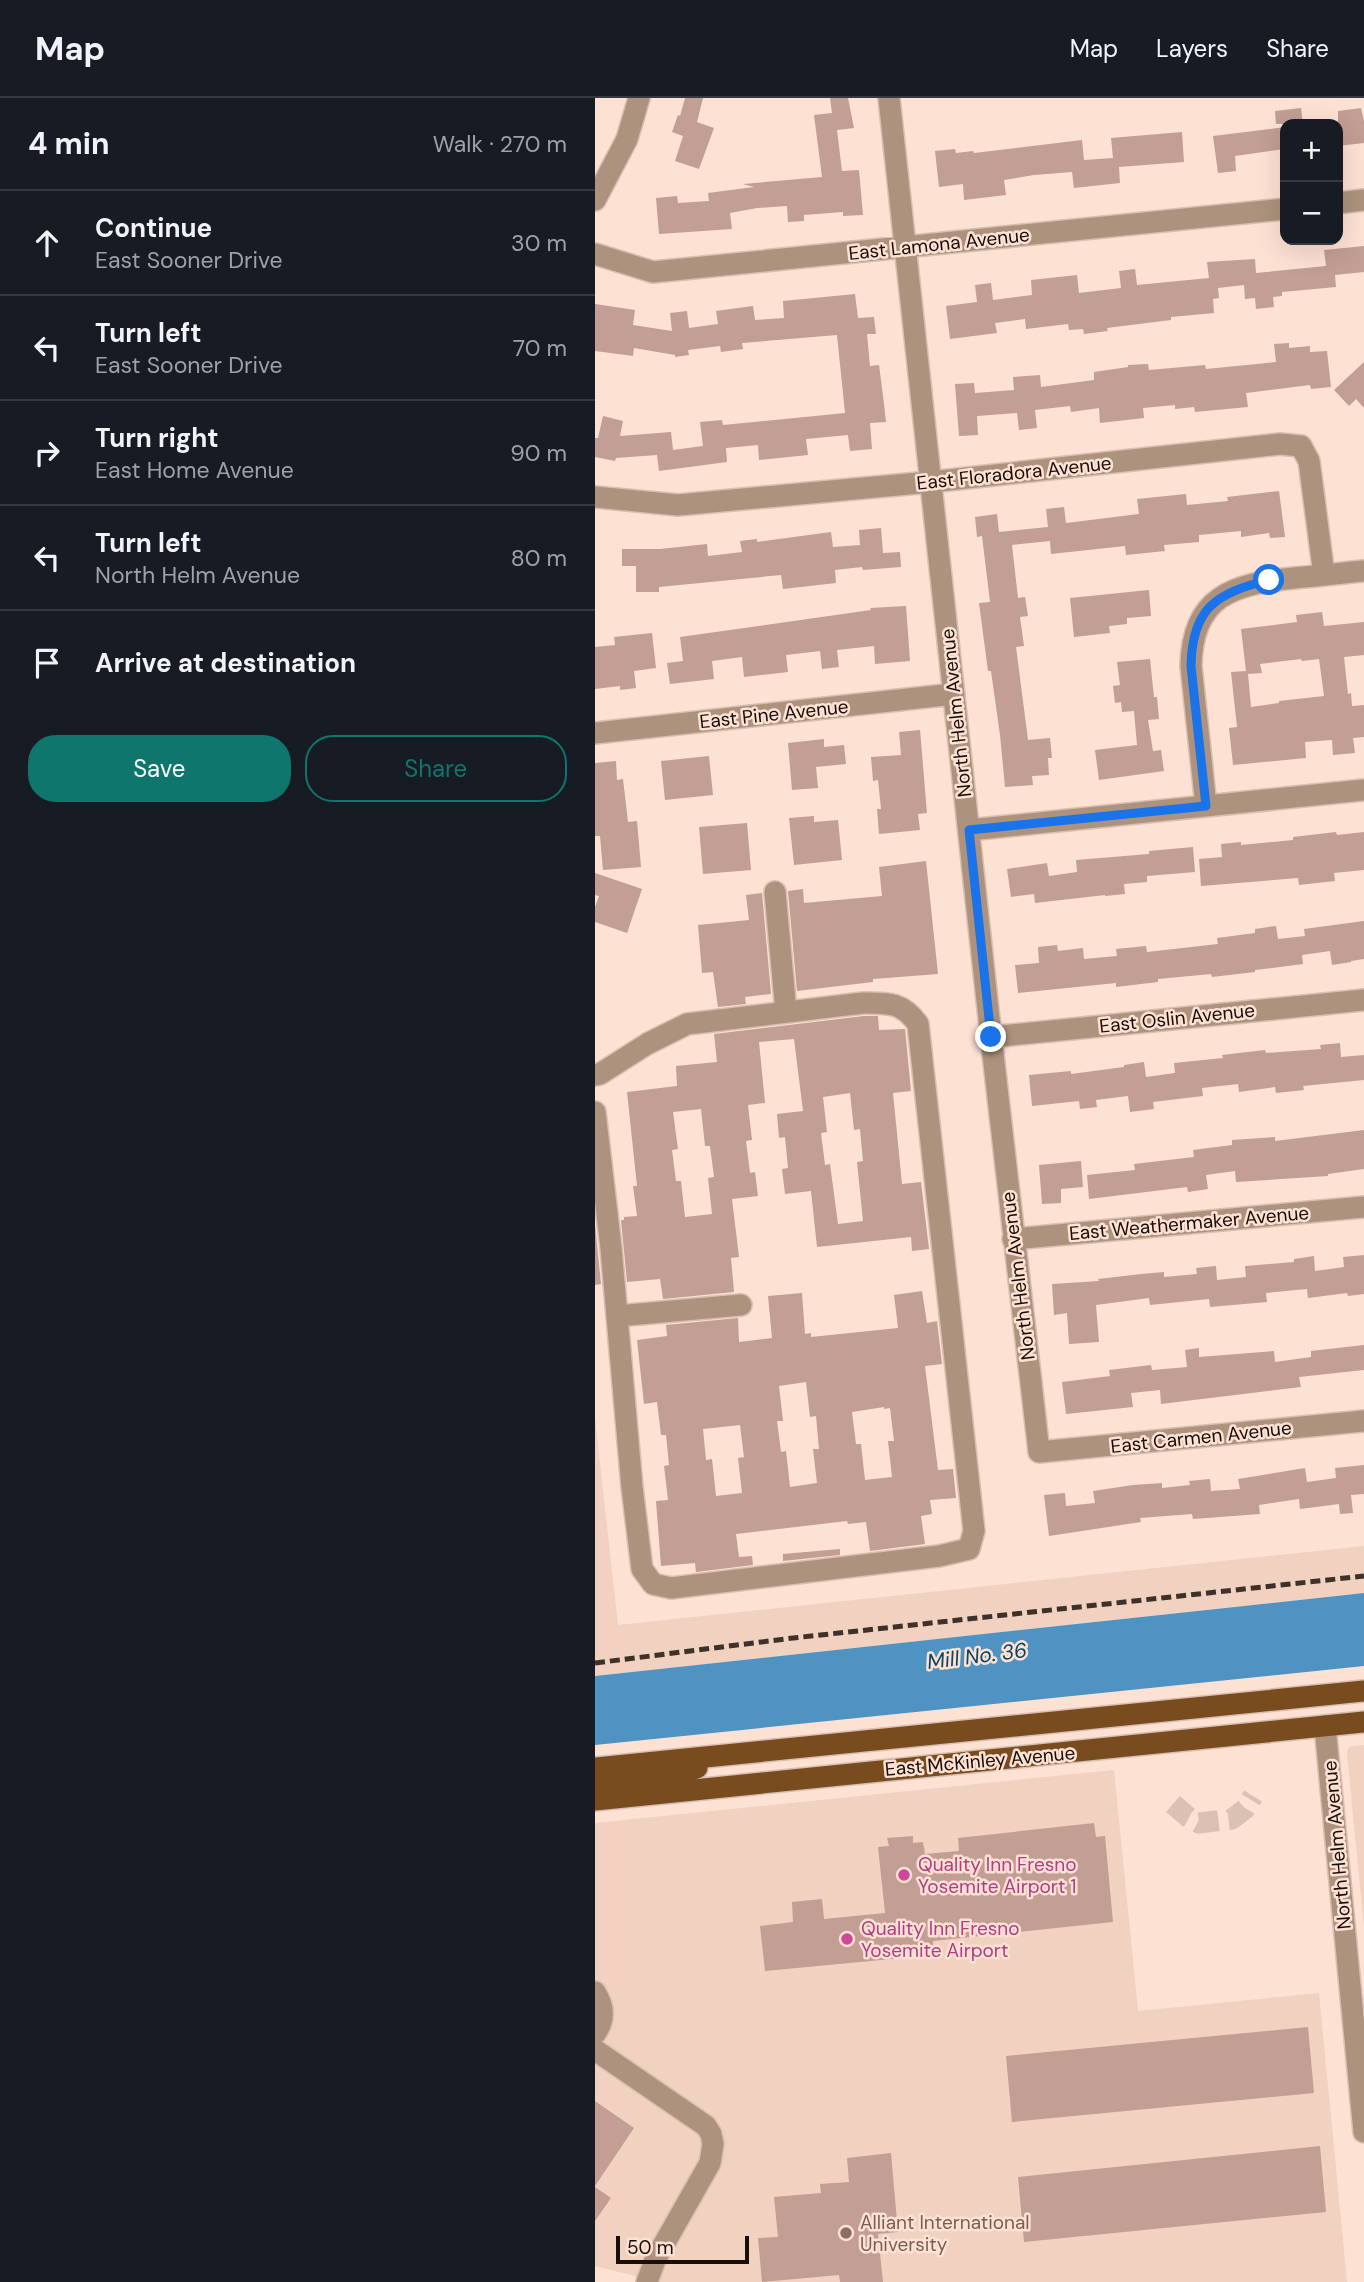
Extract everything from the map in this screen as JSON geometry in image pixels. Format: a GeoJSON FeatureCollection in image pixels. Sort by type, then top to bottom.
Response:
{"type":"FeatureCollection","features":[{"type":"Feature","properties":{"kind":"main road","name":"East McKinley Avenue"},"geometry":{"type":"LineString","coordinates":[[595,1768],[1364,1691]]}},
{"type":"Feature","properties":{"kind":"main road"},"geometry":{"type":"LineString","coordinates":[[1325,1726],[1327,1718],[1338,1709],[1364,1705]]}},
{"type":"Feature","properties":{"kind":"main road","name":"East McKinley Avenue"},"geometry":{"type":"LineString","coordinates":[[595,1800],[1364,1722]]}},
{"type":"Feature","properties":{"kind":"main road"},"geometry":{"type":"LineString","coordinates":[[595,1784],[669,1776],[753,1753]]}},
{"type":"Feature","properties":{"kind":"street"},"geometry":{"type":"LineString","coordinates":[[595,200],[627,138],[639,98]]}},
{"type":"Feature","properties":{"kind":"street","name":"North Helm Avenue"},"geometry":{"type":"LineString","coordinates":[[889,98],[1013,1239],[1039,1452]]}},
{"type":"Feature","properties":{"kind":"street"},"geometry":{"type":"LineString","coordinates":[[1343,202],[1364,200]]}},
{"type":"Feature","properties":{"kind":"street","name":"East Lamona Avenue"},"geometry":{"type":"LineString","coordinates":[[595,254],[653,272],[1280,210]]}},
{"type":"Feature","properties":{"kind":"street","name":"East Floradora Avenue"},"geometry":{"type":"LineString","coordinates":[[595,497],[678,505],[930,482],[1280,444],[1301,446],[1310,461],[1324,575]]}},
{"type":"Feature","properties":{"kind":"street"},"geometry":{"type":"LineString","coordinates":[[1206,806],[1191,666],[1191,647],[1205,611],[1220,597],[1241,587],[1269,580],[1364,571]]}},
{"type":"Feature","properties":{"kind":"street","name":"East Pine Avenue"},"geometry":{"type":"LineString","coordinates":[[595,733],[954,694]]}},
{"type":"Feature","properties":{"kind":"street"},"geometry":{"type":"LineString","coordinates":[[969,830],[1364,790]]}},
{"type":"Feature","properties":{"kind":"street"},"geometry":{"type":"LineString","coordinates":[[775,891],[786,1012]]}},
{"type":"Feature","properties":{"kind":"street","name":"East Oslin Avenue"},"geometry":{"type":"LineString","coordinates":[[991,1037],[1364,1000]]}},
{"type":"Feature","properties":{"kind":"street"},"geometry":{"type":"LineString","coordinates":[[595,1075],[687,1024],[863,1003],[892,1003],[910,1013],[918,1024],[974,1531],[969,1549],[939,1556],[671,1588],[653,1584],[642,1569],[595,1112]]}},
{"type":"Feature","properties":{"kind":"street","name":"East Weathermaker Avenue"},"geometry":{"type":"LineString","coordinates":[[1013,1239],[1364,1207]]}},
{"type":"Feature","properties":{"kind":"street"},"geometry":{"type":"LineString","coordinates":[[617,1316],[741,1305]]}},
{"type":"Feature","properties":{"kind":"street","name":"East Carmen Avenue"},"geometry":{"type":"LineString","coordinates":[[1039,1452],[1364,1421]]}},
{"type":"Feature","properties":{"kind":"street","name":"North Helm Avenue"},"geometry":{"type":"LineString","coordinates":[[1325,1726],[1364,2132]]}},
{"type":"Feature","properties":{"kind":"street"},"geometry":{"type":"LineString","coordinates":[[595,1992],[603,2011],[602,2021],[595,2034]]}},
{"type":"Feature","properties":{"kind":"street"},"geometry":{"type":"LineString","coordinates":[[595,2050],[706,2126],[711,2134],[713,2144],[710,2163],[656,2259],[647,2282]]}},
{"type":"Feature","properties":{"kind":"shaded area"},"geometry":{"type":"Polygon","coordinates":[[[595,1418],[618,1625],[1364,1546],[1364,1593],[595,1676],[595,1418]]]}},
{"type":"Feature","properties":{"kind":"shaded area"},"geometry":{"type":"Polygon","coordinates":[[[1364,1745],[1364,1928],[1347,1753],[1348,1748],[1364,1745]]]}},
{"type":"Feature","properties":{"kind":"shaded area"},"geometry":{"type":"Polygon","coordinates":[[[1114,1770],[1138,2011],[1319,1993],[1347,2282],[659,2282],[595,2266],[595,1823],[1114,1770]]]}},
{"type":"Feature","properties":{"kind":"water","name":"Mill No. 36"},"geometry":{"type":"Polygon","coordinates":[[[1364,1593],[1364,1666],[595,1745],[595,1676],[1364,1593]]]}},
{"type":"Feature","properties":{"kind":"building"},"geometry":{"type":"Polygon","coordinates":[[[685,98],[703,98],[697,122],[714,128],[699,169],[675,161],[683,136],[672,132],[685,98]]]}},
{"type":"Feature","properties":{"kind":"building"},"geometry":{"type":"Polygon","coordinates":[[[830,98],[848,98],[854,128],[837,130],[842,171],[859,170],[863,215],[843,216],[843,212],[804,215],[804,221],[788,222],[787,206],[757,208],[730,213],[732,229],[659,234],[656,198],[677,196],[678,203],[709,201],[708,193],[754,187],[743,184],[822,177],[814,115],[832,113],[830,98]]]}},
{"type":"Feature","properties":{"kind":"building"},"geometry":{"type":"Polygon","coordinates":[[[1301,108],[1302,119],[1280,119],[1280,124],[1276,124],[1275,111],[1301,108]]]}},
{"type":"Feature","properties":{"kind":"building"},"geometry":{"type":"Polygon","coordinates":[[[1361,108],[1364,143],[1343,145],[1343,119],[1338,119],[1338,111],[1361,108]]]}},
{"type":"Feature","properties":{"kind":"building"},"geometry":{"type":"Polygon","coordinates":[[[1280,128],[1280,150],[1235,156],[1236,171],[1218,173],[1213,136],[1280,128]]]}},
{"type":"Feature","properties":{"kind":"building"},"geometry":{"type":"Polygon","coordinates":[[[1182,132],[1184,162],[1119,167],[1120,183],[1074,188],[1072,172],[1034,175],[1004,180],[1006,195],[964,200],[963,184],[939,187],[935,151],[955,149],[956,153],[974,153],[1082,140],[1084,160],[1113,158],[1111,138],[1182,132]]]}},
{"type":"Feature","properties":{"kind":"building"},"geometry":{"type":"Polygon","coordinates":[[[1364,246],[1364,272],[1335,275],[1336,287],[1282,292],[1282,296],[1273,297],[1274,307],[1256,309],[1255,298],[1245,299],[1244,285],[1218,288],[1219,298],[1213,299],[1214,313],[1171,317],[1171,320],[1107,328],[1108,331],[1084,334],[1083,329],[1069,330],[1068,324],[1026,329],[1025,319],[995,323],[997,333],[950,339],[946,306],[977,302],[975,285],[991,283],[993,300],[1032,295],[1031,280],[1077,275],[1079,293],[1121,288],[1119,271],[1135,269],[1137,285],[1209,278],[1207,262],[1255,259],[1256,273],[1326,266],[1324,250],[1364,246]]]}},
{"type":"Feature","properties":{"kind":"building"},"geometry":{"type":"Polygon","coordinates":[[[855,294],[858,318],[874,317],[876,334],[867,334],[870,366],[879,365],[886,422],[870,423],[872,449],[850,451],[848,435],[806,439],[808,455],[759,460],[758,445],[726,448],[727,462],[659,471],[657,455],[616,458],[615,461],[595,457],[595,438],[598,438],[603,416],[623,421],[620,436],[671,432],[673,450],[703,446],[700,422],[722,420],[723,425],[845,413],[837,335],[742,343],[743,349],[721,352],[720,346],[688,350],[689,355],[675,357],[634,348],[633,356],[595,351],[595,304],[635,310],[633,325],[672,331],[670,313],[687,311],[689,328],[718,324],[716,311],[753,306],[755,320],[784,318],[783,301],[855,294]]]}},
{"type":"Feature","properties":{"kind":"building"},"geometry":{"type":"Polygon","coordinates":[[[1289,343],[1289,348],[1310,346],[1310,352],[1327,351],[1331,387],[1311,389],[1310,385],[1246,393],[1248,407],[1195,412],[1194,407],[1175,409],[1175,405],[1143,408],[1144,418],[1100,423],[1099,408],[1071,412],[1070,406],[1035,410],[1037,428],[1019,430],[1017,413],[977,416],[978,435],[959,436],[955,384],[974,383],[975,393],[1014,390],[1013,377],[1040,375],[1041,387],[1094,380],[1094,372],[1128,365],[1148,364],[1149,370],[1205,365],[1206,369],[1276,362],[1274,344],[1289,343]]]}},
{"type":"Feature","properties":{"kind":"building"},"geometry":{"type":"Polygon","coordinates":[[[1364,362],[1364,408],[1356,399],[1349,406],[1334,390],[1364,362]]]}},
{"type":"Feature","properties":{"kind":"building"},"geometry":{"type":"Polygon","coordinates":[[[1279,491],[1285,537],[1270,538],[1269,533],[1241,537],[1241,531],[1199,535],[1199,542],[1164,545],[1165,551],[1126,555],[1125,546],[1051,554],[1050,541],[1012,545],[1018,598],[1025,597],[1028,616],[1020,617],[1024,646],[1016,647],[1028,740],[1050,738],[1052,758],[1048,758],[1049,775],[1032,776],[1033,785],[1005,787],[991,671],[988,671],[979,603],[990,602],[982,536],[977,537],[975,517],[997,514],[999,532],[1048,527],[1046,509],[1064,507],[1066,523],[1139,514],[1137,499],[1186,494],[1187,505],[1228,501],[1227,497],[1279,491]]]}},
{"type":"Feature","properties":{"kind":"building"},"geometry":{"type":"Polygon","coordinates":[[[881,528],[883,553],[900,552],[901,567],[835,570],[836,583],[783,589],[781,575],[659,587],[659,592],[636,592],[636,566],[622,566],[622,549],[660,549],[707,544],[708,556],[742,552],[740,541],[757,539],[757,542],[831,532],[833,547],[860,545],[859,530],[881,528]]]}},
{"type":"Feature","properties":{"kind":"building"},"geometry":{"type":"Polygon","coordinates":[[[1149,590],[1151,616],[1127,618],[1127,624],[1109,626],[1110,633],[1074,637],[1070,598],[1149,590]]]}},
{"type":"Feature","properties":{"kind":"building"},"geometry":{"type":"Polygon","coordinates":[[[906,606],[910,661],[875,664],[874,646],[837,650],[839,667],[822,669],[820,651],[786,655],[788,672],[744,677],[742,657],[712,661],[714,679],[670,684],[667,663],[683,661],[680,637],[871,610],[870,608],[906,606]]]}},
{"type":"Feature","properties":{"kind":"building"},"geometry":{"type":"Polygon","coordinates":[[[1322,612],[1324,626],[1364,622],[1364,655],[1344,657],[1352,706],[1364,705],[1364,737],[1353,738],[1355,753],[1333,755],[1332,740],[1305,742],[1306,758],[1233,765],[1229,728],[1237,727],[1231,672],[1246,671],[1241,629],[1297,622],[1296,615],[1322,612]],[[1319,659],[1260,664],[1262,673],[1248,674],[1251,707],[1324,696],[1319,659]]]}},
{"type":"Feature","properties":{"kind":"building"},"geometry":{"type":"Polygon","coordinates":[[[652,633],[656,668],[634,671],[636,688],[620,690],[620,686],[595,689],[595,647],[615,645],[614,637],[652,633]]]}},
{"type":"Feature","properties":{"kind":"building"},"geometry":{"type":"Polygon","coordinates":[[[1150,659],[1159,719],[1148,720],[1153,751],[1161,750],[1164,771],[1099,780],[1095,750],[1137,745],[1134,711],[1122,712],[1121,702],[1115,703],[1113,686],[1120,685],[1117,662],[1150,659]]]}},
{"type":"Feature","properties":{"kind":"building"},"geometry":{"type":"Polygon","coordinates":[[[920,730],[927,813],[918,814],[920,830],[879,834],[877,809],[881,809],[878,780],[873,781],[871,757],[901,755],[899,732],[920,730]]]}},
{"type":"Feature","properties":{"kind":"building"},"geometry":{"type":"Polygon","coordinates":[[[824,739],[824,747],[844,745],[846,764],[816,767],[818,788],[792,790],[788,743],[824,739]]]}},
{"type":"Feature","properties":{"kind":"building"},"geometry":{"type":"Polygon","coordinates":[[[709,756],[713,795],[665,800],[661,761],[709,756]]]}},
{"type":"Feature","properties":{"kind":"building"},"geometry":{"type":"Polygon","coordinates":[[[616,761],[617,780],[623,779],[628,822],[637,821],[641,867],[603,870],[600,836],[595,836],[595,763],[616,761]]]}},
{"type":"Feature","properties":{"kind":"building"},"geometry":{"type":"Polygon","coordinates":[[[814,816],[814,822],[838,820],[842,860],[794,865],[789,818],[814,816]]]}},
{"type":"Feature","properties":{"kind":"building"},"geometry":{"type":"Polygon","coordinates":[[[747,823],[751,870],[703,874],[699,827],[747,823]]]}},
{"type":"Feature","properties":{"kind":"building"},"geometry":{"type":"Polygon","coordinates":[[[1336,832],[1337,835],[1364,832],[1364,870],[1334,873],[1335,881],[1299,885],[1298,878],[1201,886],[1199,859],[1222,857],[1221,844],[1241,842],[1241,845],[1293,840],[1293,837],[1336,832]]]}},
{"type":"Feature","properties":{"kind":"building"},"geometry":{"type":"Polygon","coordinates":[[[1193,847],[1195,872],[1147,876],[1147,882],[1124,884],[1125,894],[1035,903],[1034,894],[1011,897],[1007,869],[1047,863],[1049,876],[1077,872],[1076,860],[1193,847]]]}},
{"type":"Feature","properties":{"kind":"building"},"geometry":{"type":"Polygon","coordinates":[[[926,861],[938,974],[873,979],[873,982],[797,991],[788,891],[803,889],[804,903],[882,896],[879,867],[926,861]]]}},
{"type":"Feature","properties":{"kind":"building"},"geometry":{"type":"Polygon","coordinates":[[[595,873],[642,889],[627,933],[595,922],[595,907],[599,896],[595,895],[595,873]]]}},
{"type":"Feature","properties":{"kind":"building"},"geometry":{"type":"Polygon","coordinates":[[[762,893],[771,994],[745,997],[746,1004],[718,1007],[713,972],[702,973],[698,925],[749,920],[746,895],[762,893]]]}},
{"type":"Feature","properties":{"kind":"building"},"geometry":{"type":"Polygon","coordinates":[[[1364,921],[1364,959],[1351,962],[1332,965],[1330,951],[1302,955],[1303,964],[1255,972],[1158,979],[1158,982],[1116,987],[1116,983],[1018,993],[1015,965],[1039,963],[1038,947],[1057,945],[1058,951],[1083,948],[1084,959],[1117,956],[1116,949],[1146,946],[1147,952],[1218,944],[1217,938],[1255,933],[1255,929],[1276,926],[1278,939],[1305,936],[1304,929],[1364,921]]]}},
{"type":"Feature","properties":{"kind":"building"},"geometry":{"type":"Polygon","coordinates":[[[864,1016],[878,1016],[879,1030],[905,1029],[911,1091],[893,1093],[902,1184],[921,1182],[929,1249],[912,1251],[911,1237],[817,1247],[811,1191],[785,1194],[782,1169],[788,1168],[785,1137],[779,1138],[777,1114],[803,1111],[794,1039],[759,1042],[765,1103],[748,1105],[752,1140],[746,1141],[750,1173],[755,1172],[758,1196],[732,1199],[739,1257],[731,1258],[734,1292],[663,1299],[660,1279],[627,1282],[621,1220],[624,1220],[624,1217],[637,1216],[633,1186],[637,1186],[627,1092],[677,1086],[676,1066],[717,1062],[714,1034],[864,1016]],[[850,1093],[823,1097],[827,1132],[821,1133],[825,1165],[830,1164],[838,1224],[863,1221],[857,1162],[863,1161],[860,1129],[854,1130],[850,1093]],[[701,1109],[673,1112],[678,1149],[672,1150],[676,1181],[681,1181],[685,1217],[712,1214],[708,1178],[714,1177],[710,1146],[705,1146],[701,1109]]]}},
{"type":"Feature","properties":{"kind":"building"},"geometry":{"type":"Polygon","coordinates":[[[1340,1043],[1341,1057],[1364,1055],[1364,1080],[1303,1086],[1304,1090],[1276,1093],[1275,1087],[1239,1092],[1238,1084],[1202,1088],[1203,1096],[1153,1102],[1154,1109],[1130,1112],[1128,1096],[1096,1100],[1097,1107],[1080,1109],[1079,1101],[1032,1106],[1029,1075],[1071,1071],[1071,1074],[1144,1062],[1146,1077],[1175,1073],[1174,1063],[1265,1050],[1266,1053],[1321,1049],[1320,1045],[1340,1043]]]}},
{"type":"Feature","properties":{"kind":"building"},"geometry":{"type":"Polygon","coordinates":[[[1364,1130],[1364,1169],[1328,1176],[1236,1182],[1235,1171],[1206,1175],[1208,1189],[1188,1192],[1187,1187],[1089,1199],[1087,1175],[1135,1170],[1134,1164],[1194,1157],[1193,1150],[1232,1145],[1232,1140],[1275,1137],[1275,1141],[1364,1130]]]}},
{"type":"Feature","properties":{"kind":"building"},"geometry":{"type":"Polygon","coordinates":[[[1081,1161],[1083,1187],[1061,1189],[1061,1203],[1042,1204],[1039,1165],[1081,1161]]]}},
{"type":"Feature","properties":{"kind":"building"},"geometry":{"type":"Polygon","coordinates":[[[595,1224],[601,1284],[595,1285],[595,1224]]]}},
{"type":"Feature","properties":{"kind":"building"},"geometry":{"type":"Polygon","coordinates":[[[1364,1255],[1364,1294],[1348,1296],[1347,1293],[1308,1298],[1307,1289],[1266,1293],[1267,1302],[1210,1307],[1209,1299],[1150,1305],[1149,1298],[1096,1305],[1099,1342],[1069,1344],[1067,1313],[1054,1315],[1052,1284],[1164,1272],[1164,1277],[1197,1274],[1196,1268],[1216,1266],[1217,1280],[1246,1277],[1245,1266],[1294,1262],[1294,1259],[1314,1256],[1315,1271],[1344,1267],[1343,1257],[1364,1255]]]}},
{"type":"Feature","properties":{"kind":"building"},"geometry":{"type":"Polygon","coordinates":[[[922,1291],[927,1323],[937,1321],[942,1364],[925,1366],[938,1470],[953,1469],[956,1498],[930,1500],[932,1514],[921,1516],[925,1544],[870,1551],[866,1522],[848,1524],[847,1521],[736,1534],[739,1557],[752,1556],[753,1565],[696,1572],[695,1563],[661,1566],[656,1501],[668,1500],[664,1466],[669,1465],[666,1435],[661,1435],[657,1402],[644,1404],[637,1340],[667,1336],[666,1325],[738,1318],[739,1342],[772,1338],[768,1296],[802,1293],[805,1334],[811,1333],[811,1337],[898,1328],[894,1295],[922,1291]],[[806,1382],[779,1386],[783,1421],[777,1421],[781,1452],[786,1451],[790,1487],[817,1483],[813,1449],[819,1449],[816,1416],[810,1417],[806,1382]],[[890,1408],[852,1412],[856,1444],[861,1444],[865,1480],[892,1477],[888,1441],[894,1441],[890,1408]],[[740,1425],[703,1429],[706,1460],[712,1459],[716,1496],[742,1493],[738,1458],[744,1457],[740,1425]]]}},
{"type":"Feature","properties":{"kind":"building"},"geometry":{"type":"Polygon","coordinates":[[[1364,1345],[1364,1370],[1299,1377],[1301,1387],[1161,1404],[1160,1390],[1131,1393],[1133,1407],[1066,1414],[1062,1382],[1110,1376],[1109,1370],[1151,1365],[1152,1370],[1187,1367],[1185,1350],[1199,1348],[1199,1357],[1274,1351],[1275,1362],[1311,1357],[1311,1351],[1364,1345]]]}},
{"type":"Feature","properties":{"kind":"building"},"geometry":{"type":"Polygon","coordinates":[[[1364,1465],[1364,1494],[1351,1495],[1353,1513],[1340,1514],[1339,1504],[1300,1509],[1299,1499],[1259,1505],[1260,1514],[1193,1519],[1192,1514],[1140,1518],[1141,1522],[1049,1536],[1044,1495],[1065,1493],[1066,1506],[1095,1503],[1093,1491],[1133,1485],[1162,1483],[1162,1488],[1190,1485],[1189,1481],[1210,1479],[1211,1491],[1240,1489],[1238,1479],[1305,1468],[1307,1482],[1336,1478],[1335,1468],[1364,1465]]]}},
{"type":"Feature","properties":{"kind":"building"},"geometry":{"type":"Polygon","coordinates":[[[840,1549],[840,1555],[783,1561],[783,1554],[840,1549]]]}},
{"type":"Feature","properties":{"kind":"building"},"geometry":{"type":"Polygon","coordinates":[[[1094,1823],[1096,1837],[1105,1836],[1113,1922],[933,1941],[934,1955],[765,1971],[760,1926],[793,1922],[792,1902],[822,1899],[824,1919],[885,1913],[878,1847],[889,1846],[887,1838],[913,1836],[913,1843],[923,1842],[925,1854],[959,1851],[958,1838],[1094,1823]]]}},
{"type":"Feature","properties":{"kind":"building"},"geometry":{"type":"Polygon","coordinates":[[[1308,2027],[1314,2093],[1012,2122],[1006,2056],[1308,2027]]]}},
{"type":"Feature","properties":{"kind":"building"},"geometry":{"type":"Polygon","coordinates":[[[595,2101],[634,2128],[595,2186],[595,2101]]]}},
{"type":"Feature","properties":{"kind":"building"},"geometry":{"type":"Polygon","coordinates":[[[1320,2146],[1326,2212],[1024,2242],[1018,2177],[1320,2146]]]}},
{"type":"Feature","properties":{"kind":"building"},"geometry":{"type":"Polygon","coordinates":[[[891,2153],[898,2232],[878,2234],[883,2282],[840,2282],[839,2275],[762,2282],[758,2238],[778,2237],[774,2197],[821,2193],[820,2184],[849,2182],[847,2158],[891,2153]]]}},
{"type":"Feature","properties":{"kind":"building"},"geometry":{"type":"Polygon","coordinates":[[[595,2187],[611,2198],[595,2221],[595,2187]]]}},
{"type":"Feature","properties":{"kind":"tunnel"},"geometry":{"type":"LineString","coordinates":[[1173,1804],[1199,1823],[1232,1819],[1245,1809],[1253,1796]]}},
{"type":"Feature","properties":{"kind":"railway"},"geometry":{"type":"LineString","coordinates":[[595,1663],[793,1638],[1364,1576]]}},
{"type":"Feature","properties":{"kind":"place","name":"Quality Inn Fresno Yosemite Airport 1"},"geometry":{"type":"Point","coordinates":[904,1875]}},
{"type":"Feature","properties":{"kind":"place","name":"Quality Inn Fresno Yosemite Airport"},"geometry":{"type":"Point","coordinates":[847,1939]}},
{"type":"Feature","properties":{"kind":"place","name":"Alliant International University"},"geometry":{"type":"Point","coordinates":[846,2233]}},
{"type":"Feature","properties":{"kind":"route"},"geometry":{"type":"LineString","coordinates":[[991,1037],[969,830],[1206,806],[1191,666],[1191,647],[1196,629],[1205,611],[1220,597],[1241,587],[1269,580]]}}]}
